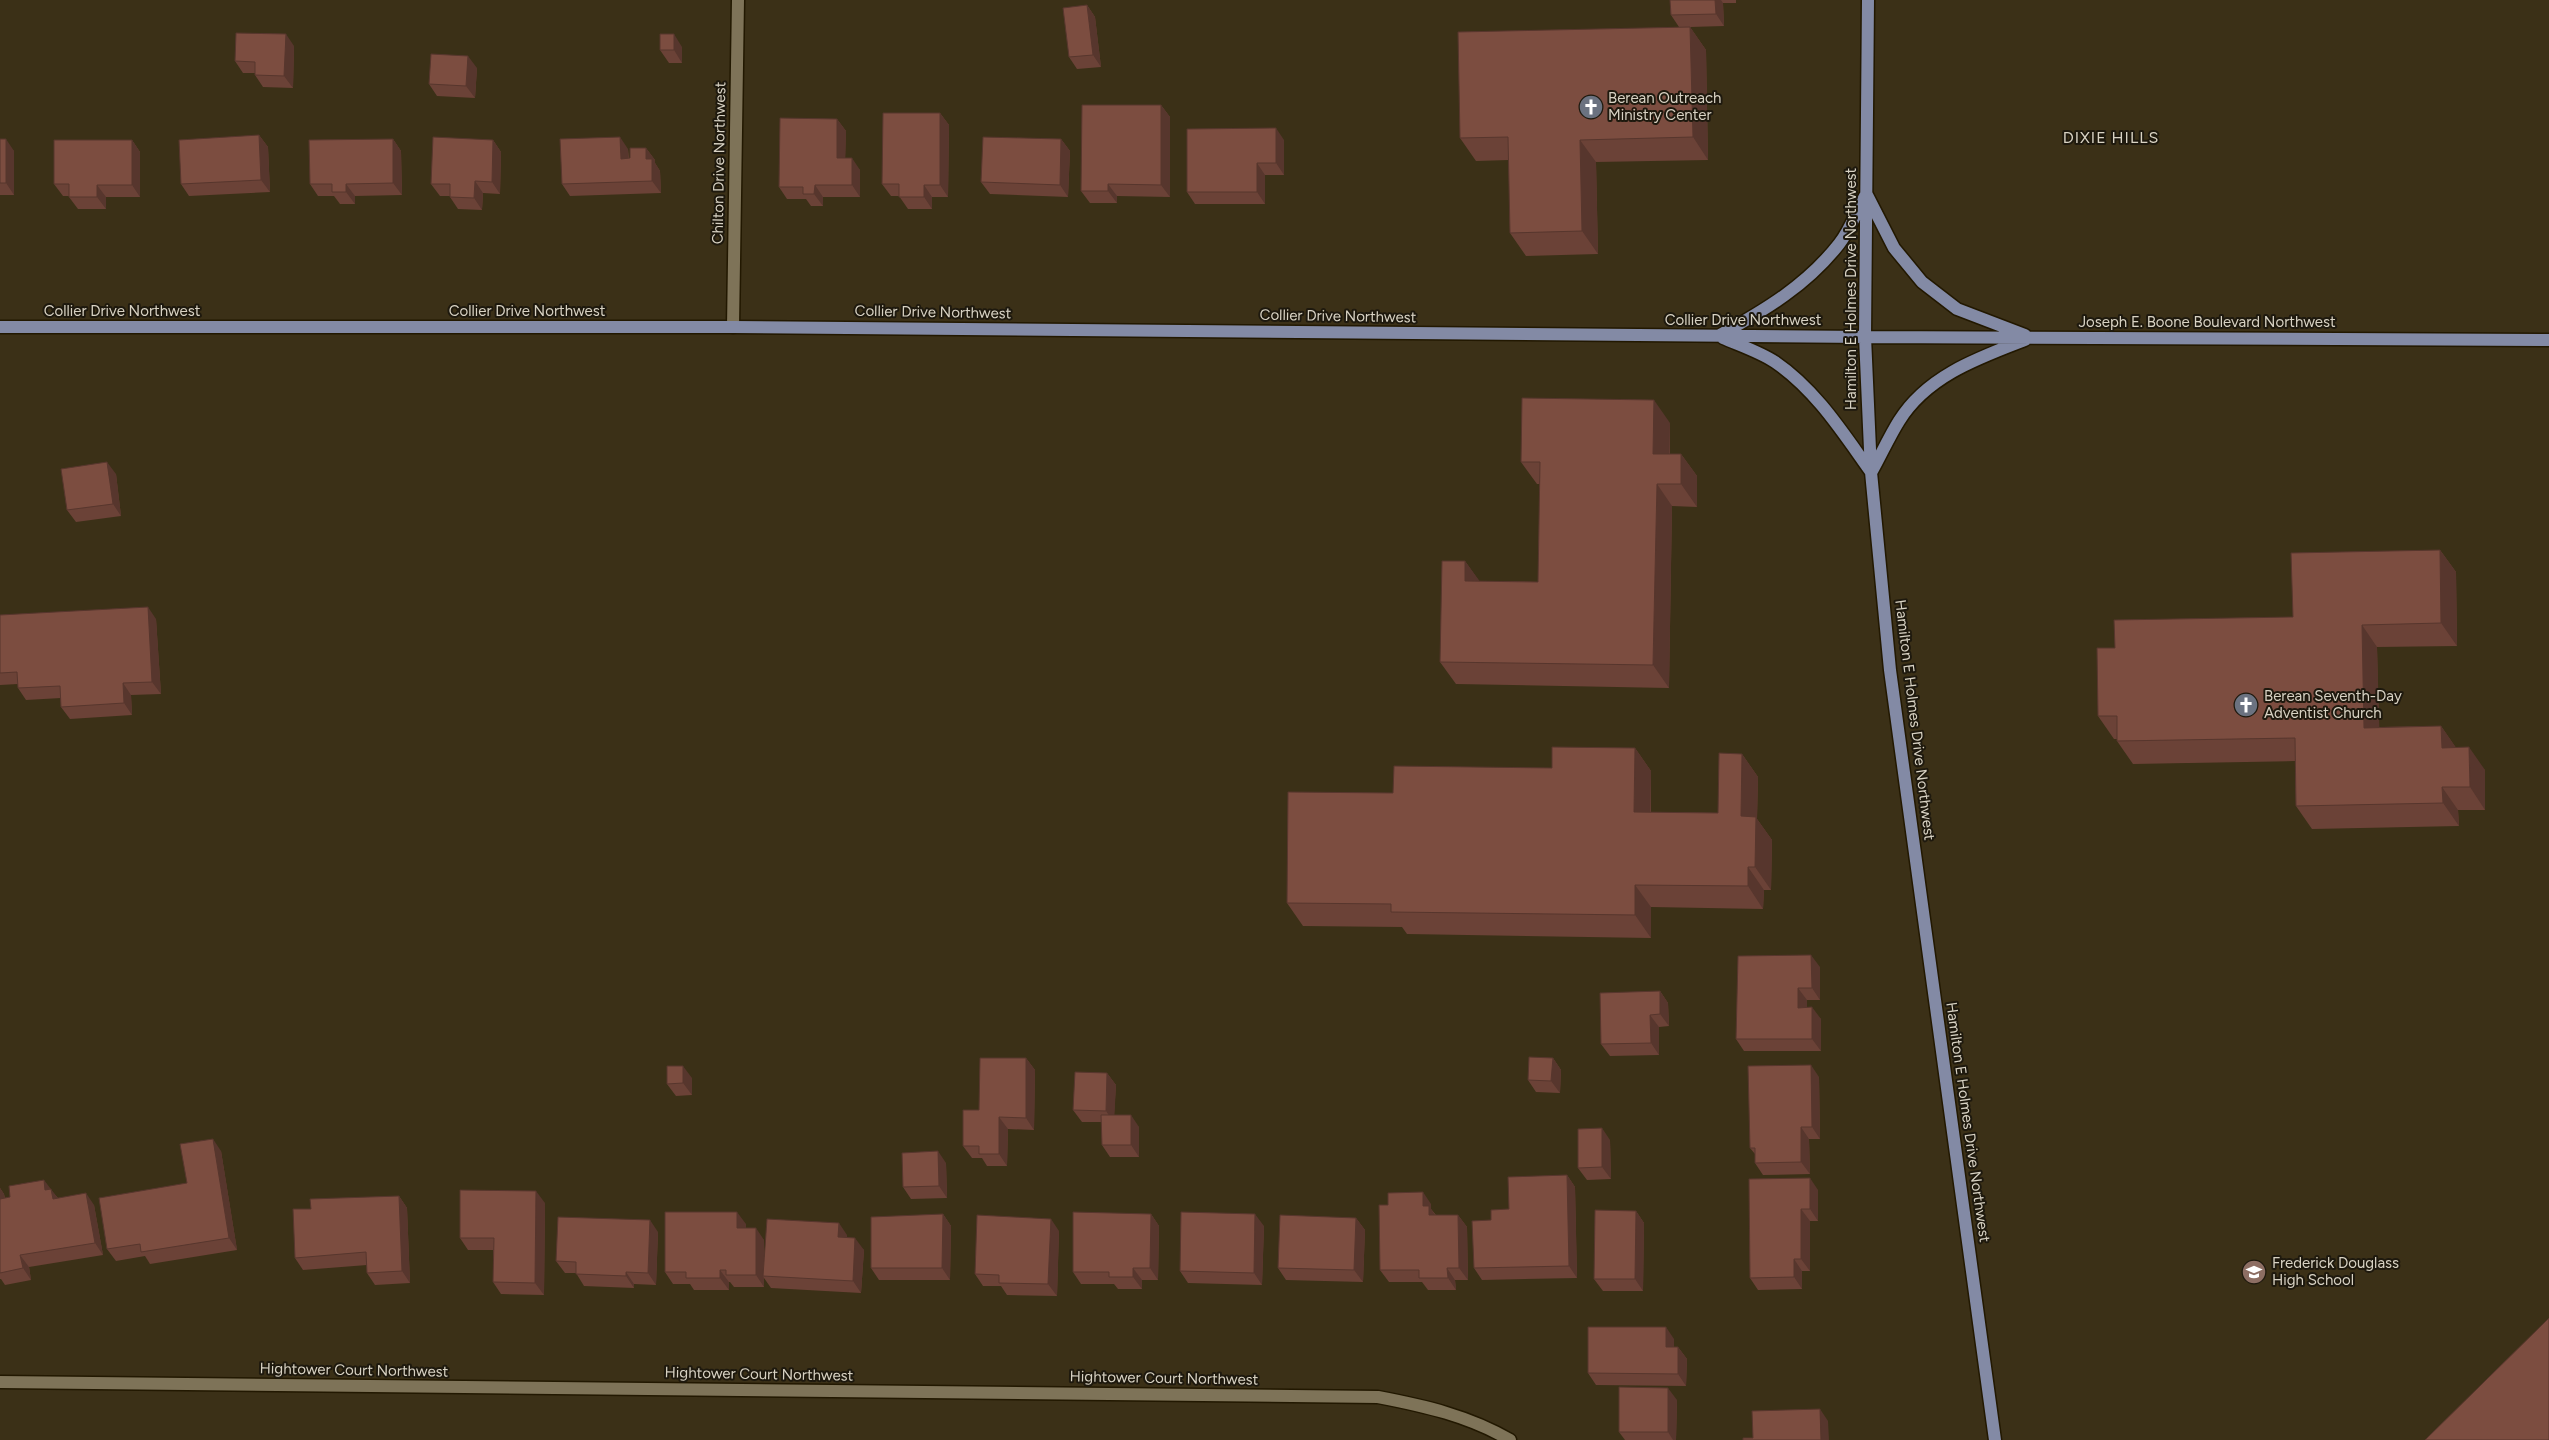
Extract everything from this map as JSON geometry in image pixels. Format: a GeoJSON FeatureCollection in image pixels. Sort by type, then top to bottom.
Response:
{"type":"FeatureCollection","features":[{"type":"Feature","properties":{"kind":"main road","name":"Hamilton E Holmes Drive Northwest"},"geometry":{"type":"LineString","coordinates":[[1868,0],[1865,337],[1872,472],[1890,670],[1995,1440]]}},
{"type":"Feature","properties":{"kind":"main road"},"geometry":{"type":"LineString","coordinates":[[1718,336],[1774,304],[1816,269],[1840,242],[1866,194]]}},
{"type":"Feature","properties":{"kind":"main road"},"geometry":{"type":"LineString","coordinates":[[1866,194],[1894,248],[1922,282],[1957,309],[2032,338]]}},
{"type":"Feature","properties":{"kind":"main road","name":"Collier Drive Northwest"},"geometry":{"type":"LineString","coordinates":[[0,327],[733,327],[1865,337]]}},
{"type":"Feature","properties":{"kind":"main road"},"geometry":{"type":"LineString","coordinates":[[1718,336],[1774,361],[1806,387],[1836,423],[1872,472],[1899,420],[1924,391],[1964,364],[2032,338]]}},
{"type":"Feature","properties":{"kind":"main road","name":"Joseph E. Boone Boulevard Northwest"},"geometry":{"type":"LineString","coordinates":[[1865,337],[2549,340]]}},
{"type":"Feature","properties":{"kind":"street","name":"Chilton Drive Northwest"},"geometry":{"type":"LineString","coordinates":[[733,327],[738,0]]}},
{"type":"Feature","properties":{"kind":"street","name":"Hightower Court Northwest"},"geometry":{"type":"LineString","coordinates":[[0,1382],[1378,1397],[1436,1408],[1492,1429],[1510,1440]]}},
{"type":"Feature","properties":{"kind":"building"},"geometry":{"type":"Polygon","coordinates":[[[1670,0],[1715,0],[1716,14],[1671,15],[1670,0]]]}},
{"type":"Feature","properties":{"kind":"building"},"geometry":{"type":"Polygon","coordinates":[[[1087,5],[1093,55],[1069,57],[1063,8],[1087,5]]]}},
{"type":"Feature","properties":{"kind":"building","name":"Berean Outreach Ministry Center"},"geometry":{"type":"Polygon","coordinates":[[[1690,27],[1693,137],[1580,140],[1582,231],[1510,233],[1508,137],[1460,138],[1458,32],[1690,27]]]}},
{"type":"Feature","properties":{"kind":"building"},"geometry":{"type":"Polygon","coordinates":[[[236,33],[286,34],[284,76],[255,75],[255,62],[235,61],[236,33]]]}},
{"type":"Feature","properties":{"kind":"building"},"geometry":{"type":"Polygon","coordinates":[[[660,34],[674,34],[674,50],[660,50],[660,34]]]}},
{"type":"Feature","properties":{"kind":"building"},"geometry":{"type":"Polygon","coordinates":[[[431,54],[468,56],[466,86],[429,84],[431,54]]]}},
{"type":"Feature","properties":{"kind":"building"},"geometry":{"type":"Polygon","coordinates":[[[1082,105],[1161,105],[1161,185],[1108,184],[1108,191],[1081,191],[1082,105]]]}},
{"type":"Feature","properties":{"kind":"building"},"geometry":{"type":"Polygon","coordinates":[[[883,113],[940,113],[940,185],[924,185],[924,197],[899,197],[899,184],[882,184],[883,113]]]}},
{"type":"Feature","properties":{"kind":"building"},"geometry":{"type":"Polygon","coordinates":[[[780,118],[837,119],[837,158],[852,158],[852,185],[815,185],[814,194],[803,194],[803,187],[779,187],[780,118]]]}},
{"type":"Feature","properties":{"kind":"building"},"geometry":{"type":"Polygon","coordinates":[[[1276,128],[1276,163],[1257,163],[1257,192],[1187,192],[1187,129],[1276,128]]]}},
{"type":"Feature","properties":{"kind":"building"},"geometry":{"type":"Polygon","coordinates":[[[259,135],[261,180],[181,184],[179,140],[259,135]]]}},
{"type":"Feature","properties":{"kind":"building"},"geometry":{"type":"Polygon","coordinates":[[[433,137],[493,140],[492,182],[475,181],[474,198],[450,197],[450,184],[431,184],[433,137]]]}},
{"type":"Feature","properties":{"kind":"building"},"geometry":{"type":"Polygon","coordinates":[[[620,137],[621,159],[630,158],[630,148],[646,148],[646,159],[652,159],[652,181],[562,184],[560,139],[620,137]]]}},
{"type":"Feature","properties":{"kind":"building"},"geometry":{"type":"Polygon","coordinates":[[[983,137],[1061,139],[1060,185],[981,182],[983,137]]]}},
{"type":"Feature","properties":{"kind":"building"},"geometry":{"type":"Polygon","coordinates":[[[0,139],[6,139],[6,183],[0,183],[0,139]]]}},
{"type":"Feature","properties":{"kind":"building"},"geometry":{"type":"Polygon","coordinates":[[[393,139],[393,183],[346,184],[346,192],[332,192],[332,184],[310,184],[309,140],[393,139]]]}},
{"type":"Feature","properties":{"kind":"building"},"geometry":{"type":"Polygon","coordinates":[[[54,140],[132,140],[132,185],[97,185],[97,197],[69,197],[69,184],[54,184],[54,140]]]}},
{"type":"Feature","properties":{"kind":"building"},"geometry":{"type":"Polygon","coordinates":[[[1522,398],[1654,400],[1653,454],[1681,454],[1681,484],[1657,484],[1653,665],[1440,662],[1442,561],[1465,561],[1465,581],[1538,582],[1540,462],[1521,462],[1522,398]]]}},
{"type":"Feature","properties":{"kind":"building"},"geometry":{"type":"Polygon","coordinates":[[[107,462],[113,504],[67,510],[61,469],[107,462]]]}},
{"type":"Feature","properties":{"kind":"building","name":"Berean Seventh-Day Adventist Church"},"geometry":{"type":"Polygon","coordinates":[[[2440,550],[2441,623],[2362,625],[2364,728],[2441,726],[2442,748],[2469,747],[2470,787],[2442,787],[2443,803],[2296,806],[2295,738],[2117,741],[2117,716],[2098,716],[2097,648],[2115,648],[2114,620],[2293,617],[2291,553],[2440,550]]]}},
{"type":"Feature","properties":{"kind":"building"},"geometry":{"type":"Polygon","coordinates":[[[148,607],[152,682],[123,683],[124,703],[61,707],[60,686],[18,688],[17,672],[0,673],[0,615],[148,607]]]}},
{"type":"Feature","properties":{"kind":"building"},"geometry":{"type":"Polygon","coordinates":[[[1552,747],[1635,748],[1634,812],[1718,813],[1719,753],[1742,754],[1741,816],[1756,817],[1755,867],[1748,867],[1748,886],[1635,885],[1635,915],[1391,912],[1391,904],[1287,903],[1288,792],[1393,793],[1394,766],[1552,768],[1552,747]]]}},
{"type":"Feature","properties":{"kind":"building"},"geometry":{"type":"Polygon","coordinates":[[[1811,955],[1812,988],[1798,988],[1798,1008],[1812,1007],[1812,1039],[1736,1039],[1738,956],[1811,955]]]}},
{"type":"Feature","properties":{"kind":"building"},"geometry":{"type":"Polygon","coordinates":[[[1660,991],[1660,1014],[1650,1015],[1651,1043],[1601,1044],[1600,993],[1660,991]]]}},
{"type":"Feature","properties":{"kind":"building"},"geometry":{"type":"Polygon","coordinates":[[[1529,1057],[1553,1058],[1551,1081],[1528,1080],[1529,1057]]]}},
{"type":"Feature","properties":{"kind":"building"},"geometry":{"type":"Polygon","coordinates":[[[980,1058],[1026,1058],[1026,1118],[999,1117],[999,1154],[979,1154],[979,1146],[963,1146],[963,1110],[979,1110],[980,1058]]]}},
{"type":"Feature","properties":{"kind":"building"},"geometry":{"type":"Polygon","coordinates":[[[1811,1065],[1812,1127],[1801,1127],[1801,1162],[1755,1163],[1755,1148],[1750,1148],[1748,1066],[1811,1065]]]}},
{"type":"Feature","properties":{"kind":"building"},"geometry":{"type":"Polygon","coordinates":[[[667,1066],[683,1066],[683,1083],[667,1084],[667,1066]]]}},
{"type":"Feature","properties":{"kind":"building"},"geometry":{"type":"Polygon","coordinates":[[[1075,1072],[1107,1073],[1106,1111],[1073,1110],[1075,1072]]]}},
{"type":"Feature","properties":{"kind":"building"},"geometry":{"type":"Polygon","coordinates":[[[1101,1115],[1131,1115],[1131,1145],[1102,1145],[1101,1115]]]}},
{"type":"Feature","properties":{"kind":"building"},"geometry":{"type":"Polygon","coordinates":[[[1602,1128],[1602,1167],[1578,1168],[1578,1129],[1602,1128]]]}},
{"type":"Feature","properties":{"kind":"building"},"geometry":{"type":"Polygon","coordinates":[[[213,1139],[229,1238],[141,1252],[140,1244],[107,1249],[99,1198],[187,1183],[180,1144],[213,1139]]]}},
{"type":"Feature","properties":{"kind":"building"},"geometry":{"type":"Polygon","coordinates":[[[938,1151],[939,1186],[903,1187],[902,1153],[938,1151]]]}},
{"type":"Feature","properties":{"kind":"building"},"geometry":{"type":"Polygon","coordinates":[[[1567,1175],[1569,1266],[1474,1268],[1472,1221],[1491,1220],[1491,1210],[1509,1209],[1508,1177],[1567,1175]]]}},
{"type":"Feature","properties":{"kind":"building"},"geometry":{"type":"Polygon","coordinates":[[[1810,1178],[1810,1209],[1801,1209],[1801,1259],[1794,1259],[1794,1277],[1750,1278],[1749,1179],[1810,1178]]]}},
{"type":"Feature","properties":{"kind":"building"},"geometry":{"type":"Polygon","coordinates":[[[44,1180],[45,1190],[51,1189],[53,1199],[86,1193],[95,1243],[20,1255],[23,1268],[0,1273],[0,1199],[10,1197],[9,1186],[44,1180]]]}},
{"type":"Feature","properties":{"kind":"building"},"geometry":{"type":"Polygon","coordinates":[[[460,1190],[536,1191],[535,1283],[493,1282],[494,1238],[460,1238],[460,1190]]]}},
{"type":"Feature","properties":{"kind":"building"},"geometry":{"type":"Polygon","coordinates":[[[1423,1192],[1423,1206],[1429,1206],[1429,1215],[1458,1215],[1459,1268],[1447,1268],[1448,1278],[1419,1278],[1419,1270],[1380,1270],[1379,1205],[1388,1205],[1388,1193],[1423,1192]]]}},
{"type":"Feature","properties":{"kind":"building"},"geometry":{"type":"Polygon","coordinates":[[[399,1196],[402,1271],[367,1273],[366,1252],[295,1258],[293,1209],[311,1209],[310,1199],[399,1196]]]}},
{"type":"Feature","properties":{"kind":"building"},"geometry":{"type":"Polygon","coordinates":[[[1595,1210],[1636,1211],[1635,1279],[1594,1279],[1595,1210]]]}},
{"type":"Feature","properties":{"kind":"building"},"geometry":{"type":"Polygon","coordinates":[[[665,1212],[737,1212],[737,1228],[756,1228],[756,1275],[726,1275],[726,1270],[720,1270],[720,1278],[686,1278],[686,1272],[665,1272],[665,1212]]]}},
{"type":"Feature","properties":{"kind":"building"},"geometry":{"type":"Polygon","coordinates":[[[1073,1212],[1151,1214],[1150,1268],[1133,1268],[1133,1277],[1109,1277],[1109,1272],[1073,1272],[1073,1212]]]}},
{"type":"Feature","properties":{"kind":"building"},"geometry":{"type":"Polygon","coordinates":[[[1181,1212],[1255,1214],[1254,1273],[1180,1271],[1181,1212]]]}},
{"type":"Feature","properties":{"kind":"building"},"geometry":{"type":"Polygon","coordinates":[[[943,1214],[942,1268],[871,1268],[871,1217],[943,1214]]]}},
{"type":"Feature","properties":{"kind":"building"},"geometry":{"type":"Polygon","coordinates":[[[977,1215],[1051,1219],[1048,1284],[999,1283],[999,1275],[975,1274],[977,1215]]]}},
{"type":"Feature","properties":{"kind":"building"},"geometry":{"type":"Polygon","coordinates":[[[1280,1215],[1356,1218],[1354,1270],[1278,1268],[1280,1215]]]}},
{"type":"Feature","properties":{"kind":"building"},"geometry":{"type":"Polygon","coordinates":[[[558,1217],[650,1220],[648,1273],[626,1272],[626,1276],[576,1274],[576,1262],[556,1261],[558,1217]]]}},
{"type":"Feature","properties":{"kind":"building"},"geometry":{"type":"Polygon","coordinates":[[[767,1219],[839,1223],[838,1237],[855,1238],[853,1281],[763,1276],[767,1219]]]}},
{"type":"Feature","properties":{"kind":"building"},"geometry":{"type":"Polygon","coordinates":[[[2549,1318],[2549,1440],[2425,1440],[2549,1318]]]}},
{"type":"Feature","properties":{"kind":"building"},"geometry":{"type":"Polygon","coordinates":[[[1588,1327],[1666,1327],[1666,1347],[1678,1347],[1678,1374],[1588,1373],[1588,1327]]]}},
{"type":"Feature","properties":{"kind":"building"},"geometry":{"type":"Polygon","coordinates":[[[1619,1387],[1668,1388],[1668,1432],[1619,1432],[1619,1387]]]}},
{"type":"Feature","properties":{"kind":"building"},"geometry":{"type":"Polygon","coordinates":[[[1820,1409],[1821,1440],[1743,1440],[1743,1438],[1753,1438],[1752,1411],[1820,1409]]]}},
{"type":"Feature","properties":{"kind":"place","name":"Berean Outreach Ministry Center"},"geometry":{"type":"Point","coordinates":[1591,107]}},
{"type":"Feature","properties":{"kind":"place","name":"Berean Seventh-Day Adventist Church"},"geometry":{"type":"Point","coordinates":[2246,705]}},
{"type":"Feature","properties":{"kind":"place","name":"Frederick Douglass High School"},"geometry":{"type":"Point","coordinates":[2254,1272]}},
{"type":"Feature","properties":{"kind":"district","name":"DIXIE HILLS"},"geometry":{"type":"Point","coordinates":[2111,137]}}]}
